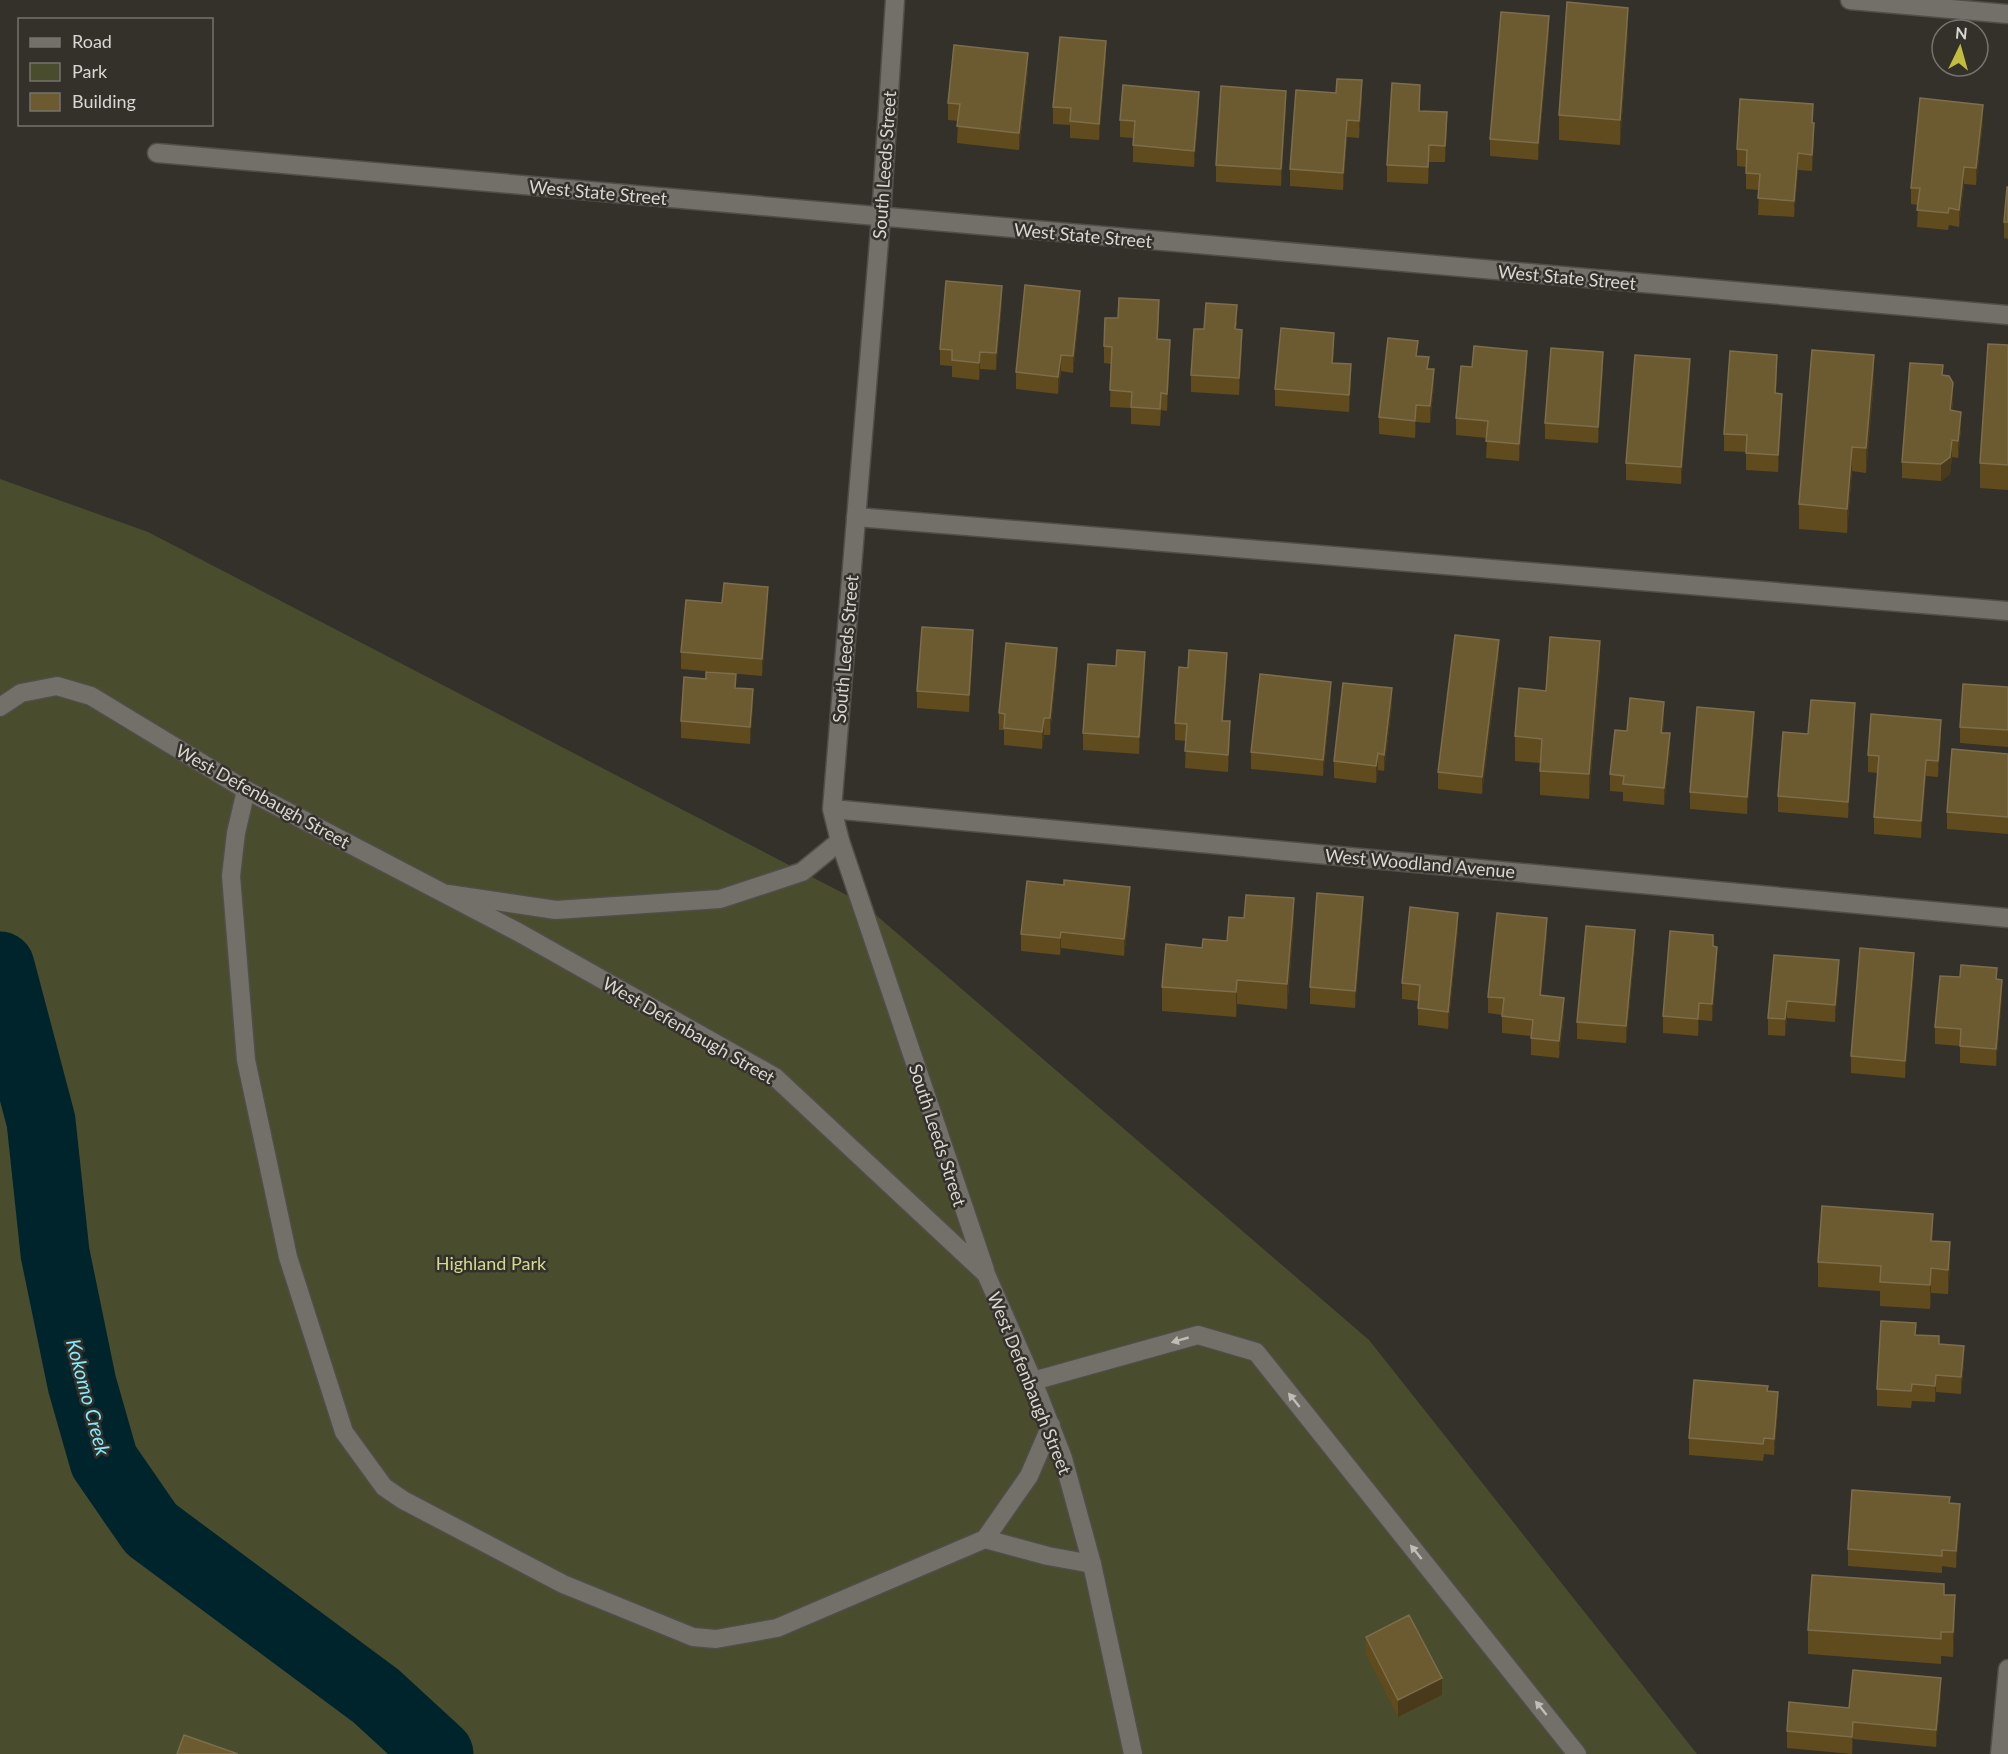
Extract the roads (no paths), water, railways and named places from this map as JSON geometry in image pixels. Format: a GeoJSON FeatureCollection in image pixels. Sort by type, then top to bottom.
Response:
{"type":"FeatureCollection","features":[{"type":"Feature","properties":{"kind":"street","name":"South Leeds Street"},"geometry":{"type":"LineString","coordinates":[[895,0],[881,217],[832,809],[840,841],[986,1274]]}},
{"type":"Feature","properties":{"kind":"street"},"geometry":{"type":"LineString","coordinates":[[1850,0],[2008,14]]}},
{"type":"Feature","properties":{"kind":"street","name":"West State Street"},"geometry":{"type":"LineString","coordinates":[[157,153],[2008,315]]}},
{"type":"Feature","properties":{"kind":"street"},"geometry":{"type":"LineString","coordinates":[[856,518],[2008,611]]}},
{"type":"Feature","properties":{"kind":"street","name":"West Defenbaugh Street"},"geometry":{"type":"LineString","coordinates":[[0,707],[21,693],[57,686],[91,696],[246,790],[518,932],[774,1077],[986,1274],[1064,1458],[1092,1564],[1133,1754]]}},
{"type":"Feature","properties":{"kind":"street"},"geometry":{"type":"LineString","coordinates":[[246,790],[236,833],[231,876],[246,1060],[288,1257],[344,1432],[384,1487],[403,1500],[563,1584],[693,1637],[716,1639],[777,1628],[985,1539],[1029,1476],[1051,1425]]}},
{"type":"Feature","properties":{"kind":"street","name":"West Woodland Avenue"},"geometry":{"type":"LineString","coordinates":[[832,809],[2008,918]]}},
{"type":"Feature","properties":{"kind":"street"},"geometry":{"type":"LineString","coordinates":[[440,893],[556,910],[720,899],[802,872],[840,841]]}},
{"type":"Feature","properties":{"kind":"street"},"geometry":{"type":"LineString","coordinates":[[1033,1381],[1198,1335],[1256,1352],[1577,1754]]}},
{"type":"Feature","properties":{"kind":"street"},"geometry":{"type":"LineString","coordinates":[[985,1539],[1048,1556],[1092,1564]]}},
{"type":"Feature","properties":{"kind":"street"},"geometry":{"type":"LineString","coordinates":[[2000,1754],[2008,1669]]}},
{"type":"Feature","properties":{"kind":"waterway","name":"Kokomo Creek"},"geometry":{"type":"LineString","coordinates":[[0,966],[41,1121],[55,1253],[82,1384],[104,1461],[151,1529],[376,1696],[439,1754]]}},
{"type":"Feature","properties":{"kind":"park label","name":"Highland Park"},"geometry":{"type":"Point","coordinates":[491,1263]}}]}
